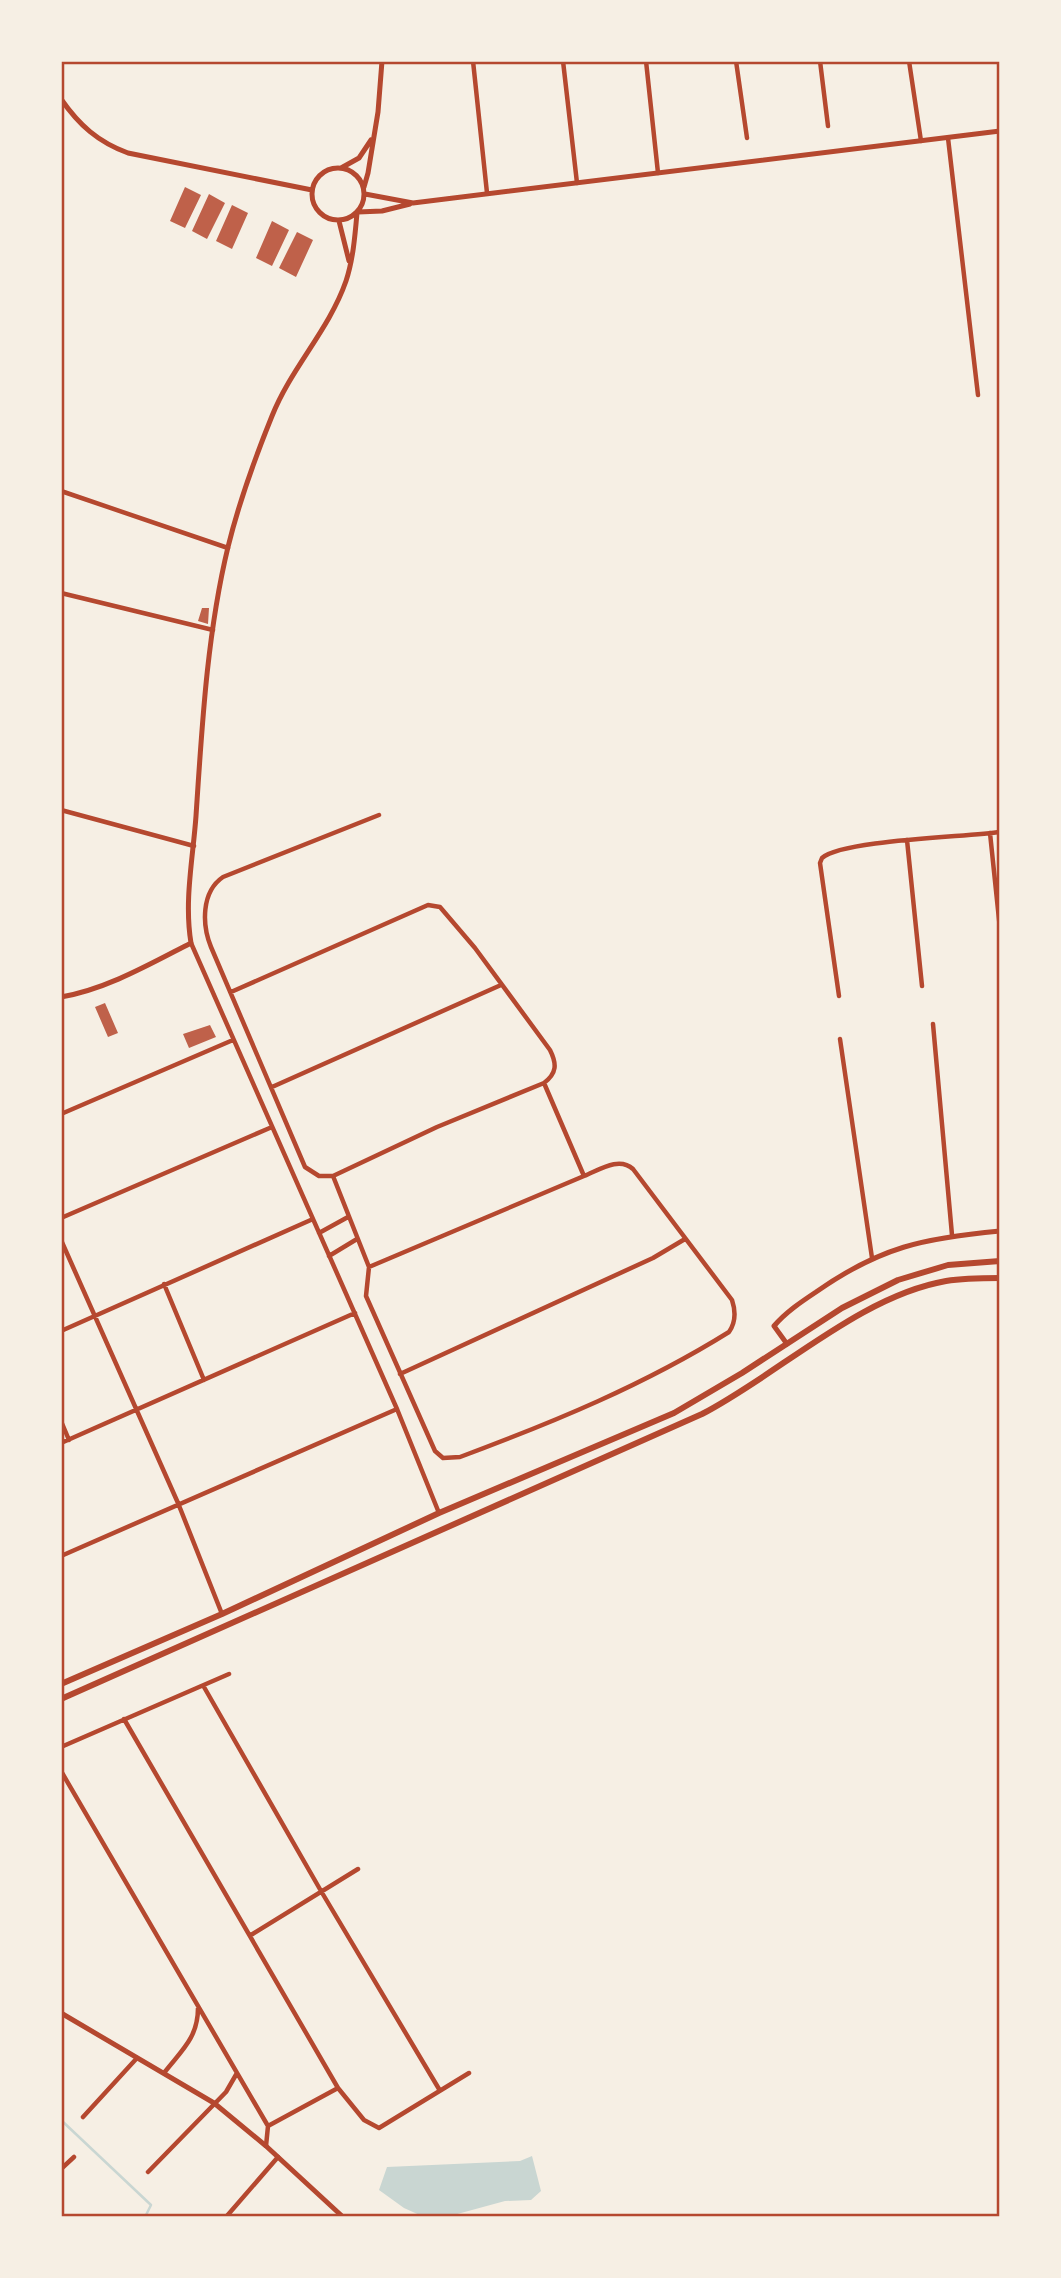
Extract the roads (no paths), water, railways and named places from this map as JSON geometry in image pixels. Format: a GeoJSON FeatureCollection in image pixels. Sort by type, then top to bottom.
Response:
{"type":"FeatureCollection","features":[{"type":"Feature","properties":{"kind":"main road"},"geometry":{"type":"LineString","coordinates":[[363,187],[368,173],[382,82],[382,61]]}},
{"type":"Feature","properties":{"kind":"main road"},"geometry":{"type":"LineString","coordinates":[[61,99],[90,134],[110,147],[128,153],[312,190]]}},
{"type":"Feature","properties":{"kind":"main road"},"geometry":{"type":"LineString","coordinates":[[373,137],[359,158],[322,174],[312,190],[318,211],[331,219],[339,220],[357,212],[396,209],[413,203],[487,193],[1000,131]]}},
{"type":"Feature","properties":{"kind":"main road"},"geometry":{"type":"LineString","coordinates":[[61,997],[114,979],[191,943],[188,906],[202,715],[228,548],[250,474],[273,412],[289,380],[333,309],[347,278],[357,212],[365,194],[355,174],[340,168]]}},
{"type":"Feature","properties":{"kind":"main road"},"geometry":{"type":"LineString","coordinates":[[365,194],[413,203]]}},
{"type":"Feature","properties":{"kind":"main road"},"geometry":{"type":"LineString","coordinates":[[339,220],[350,262]]}},
{"type":"Feature","properties":{"kind":"main road"},"geometry":{"type":"LineString","coordinates":[[787,1344],[774,1326],[780,1319],[826,1284],[872,1258],[895,1248],[952,1235],[1000,1231]]}},
{"type":"Feature","properties":{"kind":"main road"},"geometry":{"type":"LineString","coordinates":[[61,1684],[222,1614],[439,1513],[674,1413],[722,1386],[842,1308],[898,1280],[948,1265],[1000,1261]]}},
{"type":"Feature","properties":{"kind":"main road"},"geometry":{"type":"LineString","coordinates":[[61,1699],[702,1414],[748,1388],[859,1315],[912,1290],[946,1281],[1000,1278]]}},
{"type":"Feature","properties":{"kind":"main road"},"geometry":{"type":"LineString","coordinates":[[61,2014],[214,2103],[266,2146],[341,2216]]}},
{"type":"Feature","properties":{"kind":"street"},"geometry":{"type":"LineString","coordinates":[[473,61],[487,193]]}},
{"type":"Feature","properties":{"kind":"street"},"geometry":{"type":"LineString","coordinates":[[563,61],[577,183]]}},
{"type":"Feature","properties":{"kind":"street"},"geometry":{"type":"LineString","coordinates":[[646,61],[658,173]]}},
{"type":"Feature","properties":{"kind":"street"},"geometry":{"type":"LineString","coordinates":[[736,61],[747,138]]}},
{"type":"Feature","properties":{"kind":"street"},"geometry":{"type":"LineString","coordinates":[[820,61],[828,125]]}},
{"type":"Feature","properties":{"kind":"street"},"geometry":{"type":"LineString","coordinates":[[909,61],[921,141]]}},
{"type":"Feature","properties":{"kind":"street"},"geometry":{"type":"LineString","coordinates":[[948,138],[978,395]]}},
{"type":"Feature","properties":{"kind":"street"},"geometry":{"type":"LineString","coordinates":[[61,491],[228,548]]}},
{"type":"Feature","properties":{"kind":"street"},"geometry":{"type":"LineString","coordinates":[[61,593],[214,631]]}},
{"type":"Feature","properties":{"kind":"street"},"geometry":{"type":"LineString","coordinates":[[61,810],[194,846]]}},
{"type":"Feature","properties":{"kind":"street"},"geometry":{"type":"LineString","coordinates":[[231,992],[428,905],[434,905],[446,911],[550,1050],[556,1062],[553,1075],[544,1083],[437,1127],[333,1176],[319,1176],[305,1167],[231,992],[206,930],[209,894],[215,882],[223,877],[379,814]]}},
{"type":"Feature","properties":{"kind":"street"},"geometry":{"type":"LineString","coordinates":[[839,996],[820,863],[822,858],[834,851],[907,840],[1000,832]]}},
{"type":"Feature","properties":{"kind":"street"},"geometry":{"type":"LineString","coordinates":[[990,834],[1000,929]]}},
{"type":"Feature","properties":{"kind":"street"},"geometry":{"type":"LineString","coordinates":[[907,840],[922,986]]}},
{"type":"Feature","properties":{"kind":"street"},"geometry":{"type":"LineString","coordinates":[[191,943],[397,1409],[439,1513]]}},
{"type":"Feature","properties":{"kind":"street"},"geometry":{"type":"LineString","coordinates":[[272,1087],[502,985]]}},
{"type":"Feature","properties":{"kind":"street"},"geometry":{"type":"LineString","coordinates":[[933,1024],[952,1235]]}},
{"type":"Feature","properties":{"kind":"street"},"geometry":{"type":"LineString","coordinates":[[840,1039],[872,1258]]}},
{"type":"Feature","properties":{"kind":"street"},"geometry":{"type":"LineString","coordinates":[[61,1114],[233,1041]]}},
{"type":"Feature","properties":{"kind":"street"},"geometry":{"type":"LineString","coordinates":[[544,1083],[584,1176]]}},
{"type":"Feature","properties":{"kind":"street"},"geometry":{"type":"LineString","coordinates":[[61,1218],[272,1127]]}},
{"type":"Feature","properties":{"kind":"street"},"geometry":{"type":"LineString","coordinates":[[333,1176],[369,1267],[366,1296],[435,1451],[443,1458],[460,1457],[556,1421],[649,1379],[729,1332],[734,1325],[732,1300],[633,1168],[627,1164],[616,1163],[369,1267]]}},
{"type":"Feature","properties":{"kind":"street"},"geometry":{"type":"LineString","coordinates":[[319,1233],[348,1217]]}},
{"type":"Feature","properties":{"kind":"street"},"geometry":{"type":"LineString","coordinates":[[61,1331],[313,1219]]}},
{"type":"Feature","properties":{"kind":"street"},"geometry":{"type":"LineString","coordinates":[[329,1256],[357,1239]]}},
{"type":"Feature","properties":{"kind":"street"},"geometry":{"type":"LineString","coordinates":[[400,1374],[653,1258],[685,1239]]}},
{"type":"Feature","properties":{"kind":"street"},"geometry":{"type":"LineString","coordinates":[[61,1240],[178,1503],[222,1614]]}},
{"type":"Feature","properties":{"kind":"street"},"geometry":{"type":"LineString","coordinates":[[164,1284],[204,1380]]}},
{"type":"Feature","properties":{"kind":"street"},"geometry":{"type":"LineString","coordinates":[[61,1443],[355,1313]]}},
{"type":"Feature","properties":{"kind":"street"},"geometry":{"type":"LineString","coordinates":[[61,1556],[397,1409]]}},
{"type":"Feature","properties":{"kind":"street"},"geometry":{"type":"LineString","coordinates":[[61,1421],[69,1440]]}},
{"type":"Feature","properties":{"kind":"street"},"geometry":{"type":"LineString","coordinates":[[61,1747],[229,1674]]}},
{"type":"Feature","properties":{"kind":"street"},"geometry":{"type":"LineString","coordinates":[[204,1687],[439,2089]]}},
{"type":"Feature","properties":{"kind":"street"},"geometry":{"type":"LineString","coordinates":[[124,1719],[338,2088],[363,2120],[379,2128],[469,2073]]}},
{"type":"Feature","properties":{"kind":"street"},"geometry":{"type":"LineString","coordinates":[[61,1771],[268,2126],[266,2146]]}},
{"type":"Feature","properties":{"kind":"street"},"geometry":{"type":"LineString","coordinates":[[251,1935],[358,1869]]}},
{"type":"Feature","properties":{"kind":"street"},"geometry":{"type":"LineString","coordinates":[[163,2073],[191,2040],[198,2024],[198,2006]]}},
{"type":"Feature","properties":{"kind":"street"},"geometry":{"type":"LineString","coordinates":[[83,2117],[137,2058]]}},
{"type":"Feature","properties":{"kind":"street"},"geometry":{"type":"LineString","coordinates":[[148,2172],[230,2086],[237,2072]]}},
{"type":"Feature","properties":{"kind":"street"},"geometry":{"type":"LineString","coordinates":[[268,2126],[338,2088]]}},
{"type":"Feature","properties":{"kind":"street"},"geometry":{"type":"LineString","coordinates":[[61,2169],[74,2157]]}},
{"type":"Feature","properties":{"kind":"street"},"geometry":{"type":"LineString","coordinates":[[226,2217],[278,2157]]}},
{"type":"Feature","properties":{"kind":"waterway"},"geometry":{"type":"LineString","coordinates":[[61,2120],[151,2205],[145,2217]]}}]}
